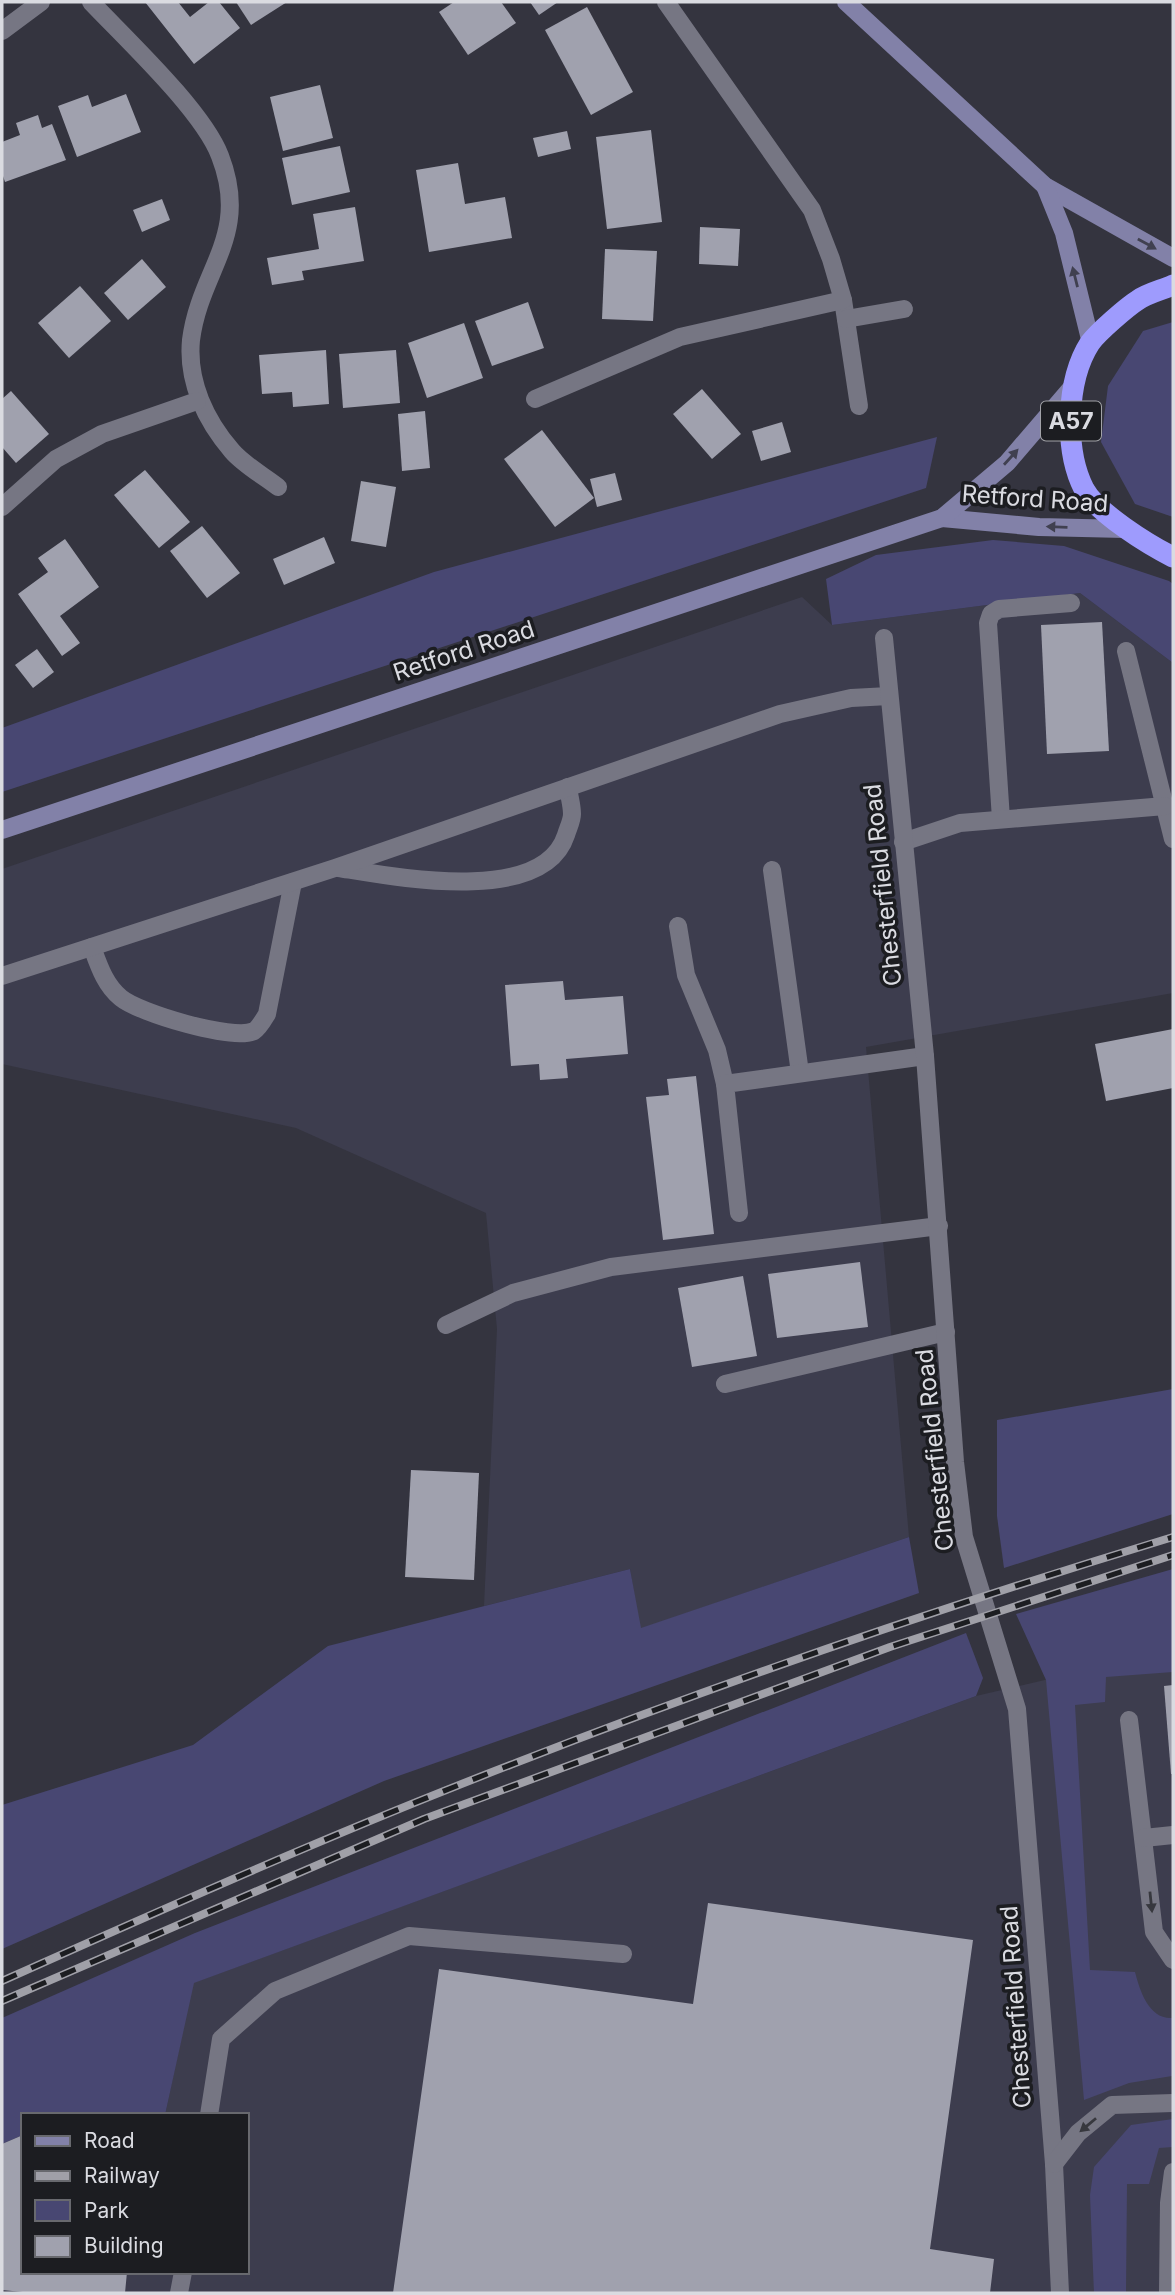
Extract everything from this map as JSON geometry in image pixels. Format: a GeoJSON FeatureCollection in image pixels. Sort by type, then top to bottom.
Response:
{"type":"FeatureCollection","features":[{"type":"Feature","properties":{"kind":"highway","name":"A57"},"geometry":{"type":"LineString","coordinates":[[1173,285],[1139,300],[1091,343],[1073,386],[1070,439],[1085,490],[1125,529],[1146,544],[1173,557]]}},
{"type":"Feature","properties":{"kind":"main road"},"geometry":{"type":"LineString","coordinates":[[846,2],[1045,186],[1173,258]]}},
{"type":"Feature","properties":{"kind":"main road"},"geometry":{"type":"LineString","coordinates":[[1045,186],[1064,233],[1091,343]]}},
{"type":"Feature","properties":{"kind":"main road","name":"Retford Road"},"geometry":{"type":"LineString","coordinates":[[2,830],[942,518],[1006,463],[1073,386]]}},
{"type":"Feature","properties":{"kind":"main road","name":"Retford Road"},"geometry":{"type":"LineString","coordinates":[[942,518],[1039,527],[1125,529]]}},
{"type":"Feature","properties":{"kind":"street"},"geometry":{"type":"LineString","coordinates":[[2,31],[41,2]]}},
{"type":"Feature","properties":{"kind":"street"},"geometry":{"type":"LineString","coordinates":[[91,2],[204,125],[220,157],[232,205],[226,241],[191,341],[197,401],[233,453],[278,487]]}},
{"type":"Feature","properties":{"kind":"street"},"geometry":{"type":"LineString","coordinates":[[666,2],[812,210],[843,300],[859,406]]}},
{"type":"Feature","properties":{"kind":"street"},"geometry":{"type":"LineString","coordinates":[[536,399],[680,337],[843,300]]}},
{"type":"Feature","properties":{"kind":"street"},"geometry":{"type":"LineString","coordinates":[[846,319],[904,309]]}},
{"type":"Feature","properties":{"kind":"street"},"geometry":{"type":"LineString","coordinates":[[2,507],[68,453],[102,435],[197,401]]}},
{"type":"Feature","properties":{"kind":"street"},"geometry":{"type":"LineString","coordinates":[[1002,819],[988,623],[990,614],[999,609],[1071,603]]}},
{"type":"Feature","properties":{"kind":"street","name":"Chesterfield Road"},"geometry":{"type":"LineString","coordinates":[[884,638],[925,1056],[964,1537],[1017,1709],[1054,2164],[1060,2293]]}},
{"type":"Feature","properties":{"kind":"street"},"geometry":{"type":"LineString","coordinates":[[1126,651],[1173,839]]}},
{"type":"Feature","properties":{"kind":"street"},"geometry":{"type":"LineString","coordinates":[[2,976],[335,868],[780,714],[851,698],[889,696]]}},
{"type":"Feature","properties":{"kind":"street"},"geometry":{"type":"LineString","coordinates":[[335,868],[418,881],[509,878],[538,869],[562,846],[572,816],[568,787]]}},
{"type":"Feature","properties":{"kind":"street"},"geometry":{"type":"LineString","coordinates":[[903,842],[960,822],[1165,806]]}},
{"type":"Feature","properties":{"kind":"street"},"geometry":{"type":"LineString","coordinates":[[772,870],[800,1073]]}},
{"type":"Feature","properties":{"kind":"street"},"geometry":{"type":"LineString","coordinates":[[92,947],[103,978],[121,998],[153,1015],[241,1034],[256,1030],[267,1014],[293,881]]}},
{"type":"Feature","properties":{"kind":"street"},"geometry":{"type":"LineString","coordinates":[[678,926],[686,975],[717,1050],[725,1084],[739,1213]]}},
{"type":"Feature","properties":{"kind":"street"},"geometry":{"type":"LineString","coordinates":[[725,1084],[925,1056]]}},
{"type":"Feature","properties":{"kind":"street"},"geometry":{"type":"LineString","coordinates":[[446,1325],[513,1293],[611,1267],[939,1226]]}},
{"type":"Feature","properties":{"kind":"street"},"geometry":{"type":"LineString","coordinates":[[725,1384],[946,1332]]}},
{"type":"Feature","properties":{"kind":"street"},"geometry":{"type":"LineString","coordinates":[[1129,1720],[1154,1932],[1173,1960]]}},
{"type":"Feature","properties":{"kind":"street"},"geometry":{"type":"LineString","coordinates":[[1144,1838],[1173,1835]]}},
{"type":"Feature","properties":{"kind":"street"},"geometry":{"type":"LineString","coordinates":[[209,2113],[221,2039],[275,1991],[409,1936],[623,1954]]}},
{"type":"Feature","properties":{"kind":"street"},"geometry":{"type":"LineString","coordinates":[[1054,2164],[1078,2133],[1112,2105],[1173,2103]]}},
{"type":"Feature","properties":{"kind":"street"},"geometry":{"type":"LineString","coordinates":[[1168,2293],[1169,2203],[1173,2172]]}},
{"type":"Feature","properties":{"kind":"street"},"geometry":{"type":"LineString","coordinates":[[179,2293],[183,2274]]}},
{"type":"Feature","properties":{"kind":"shaded area"},"geometry":{"type":"Polygon","coordinates":[[[1080,593],[1173,663],[1173,993],[866,1047],[909,1537],[640,1629],[630,1569],[484,1606],[497,1329],[486,1213],[296,1128],[2,1064],[2,869],[802,597],[832,625],[1080,593]]]}},
{"type":"Feature","properties":{"kind":"shaded area"},"geometry":{"type":"Polygon","coordinates":[[[1173,1650],[1173,2293],[2,2293],[2,2144],[21,2136],[21,2274],[248,2274],[248,2113],[165,2113],[193,1983],[976,1696],[1173,1650]]]}},
{"type":"Feature","properties":{"kind":"green space"},"geometry":{"type":"Polygon","coordinates":[[[1173,322],[1173,517],[1135,504],[1101,442],[1108,386],[1143,331],[1173,322]]]}},
{"type":"Feature","properties":{"kind":"green space"},"geometry":{"type":"Polygon","coordinates":[[[937,437],[926,488],[2,792],[2,728],[434,572],[937,437]]]}},
{"type":"Feature","properties":{"kind":"green space"},"geometry":{"type":"Polygon","coordinates":[[[993,540],[1064,546],[1169,581],[1173,584],[1173,663],[1080,593],[832,625],[826,579],[876,555],[993,540]]]}},
{"type":"Feature","properties":{"kind":"green space"},"geometry":{"type":"Polygon","coordinates":[[[1173,1389],[1173,1514],[1004,1568],[997,1516],[997,1420],[1173,1389]]]}},
{"type":"Feature","properties":{"kind":"green space"},"geometry":{"type":"Polygon","coordinates":[[[909,1537],[919,1593],[384,1781],[2,1949],[2,1805],[193,1745],[328,1646],[630,1569],[641,1628],[909,1537]]]}},
{"type":"Feature","properties":{"kind":"green space"},"geometry":{"type":"Polygon","coordinates":[[[1173,1569],[1173,1672],[1106,1677],[1105,1702],[1075,1705],[1090,1970],[1135,1972],[1147,2003],[1158,2014],[1173,2018],[1172,2076],[1129,2083],[1084,2100],[1046,1680],[1016,1614],[1173,1569]]]}},
{"type":"Feature","properties":{"kind":"green space"},"geometry":{"type":"Polygon","coordinates":[[[966,1633],[983,1678],[976,1696],[194,1983],[165,2113],[21,2113],[21,2136],[2,2144],[2,2018],[195,1933],[966,1633]]]}},
{"type":"Feature","properties":{"kind":"green space"},"geometry":{"type":"Polygon","coordinates":[[[1173,2119],[1173,2147],[1159,2148],[1149,2184],[1127,2184],[1126,2293],[1094,2293],[1090,2195],[1094,2167],[1131,2125],[1173,2119]]]}},
{"type":"Feature","properties":{"kind":"building"},"geometry":{"type":"Polygon","coordinates":[[[145,2],[178,2],[190,17],[209,2],[219,2],[240,28],[194,64],[145,2]]]}},
{"type":"Feature","properties":{"kind":"building"},"geometry":{"type":"Polygon","coordinates":[[[236,2],[287,2],[251,25],[236,2]]]}},
{"type":"Feature","properties":{"kind":"building"},"geometry":{"type":"Polygon","coordinates":[[[454,2],[501,2],[516,23],[468,55],[439,12],[454,2]]]}},
{"type":"Feature","properties":{"kind":"building"},"geometry":{"type":"Polygon","coordinates":[[[530,2],[558,2],[539,15],[530,2]]]}},
{"type":"Feature","properties":{"kind":"building"},"geometry":{"type":"Polygon","coordinates":[[[587,7],[633,92],[591,115],[545,30],[587,7]]]}},
{"type":"Feature","properties":{"kind":"building"},"geometry":{"type":"Polygon","coordinates":[[[320,85],[333,138],[283,151],[270,97],[320,85]]]}},
{"type":"Feature","properties":{"kind":"building"},"geometry":{"type":"Polygon","coordinates":[[[126,94],[141,132],[77,157],[58,106],[88,95],[92,107],[126,94]]]}},
{"type":"Feature","properties":{"kind":"building"},"geometry":{"type":"Polygon","coordinates":[[[38,115],[42,128],[52,124],[66,160],[5,182],[2,173],[2,142],[20,135],[16,123],[38,115]]]}},
{"type":"Feature","properties":{"kind":"building"},"geometry":{"type":"Polygon","coordinates":[[[651,130],[662,222],[607,229],[596,137],[651,130]]]}},
{"type":"Feature","properties":{"kind":"building"},"geometry":{"type":"Polygon","coordinates":[[[567,131],[571,149],[538,157],[533,138],[567,131]]]}},
{"type":"Feature","properties":{"kind":"building"},"geometry":{"type":"Polygon","coordinates":[[[340,146],[350,192],[292,205],[282,158],[340,146]]]}},
{"type":"Feature","properties":{"kind":"building"},"geometry":{"type":"Polygon","coordinates":[[[458,163],[465,204],[505,197],[512,238],[429,252],[416,170],[458,163]]]}},
{"type":"Feature","properties":{"kind":"building"},"geometry":{"type":"Polygon","coordinates":[[[162,199],[170,220],[142,232],[133,210],[162,199]]]}},
{"type":"Feature","properties":{"kind":"building"},"geometry":{"type":"Polygon","coordinates":[[[355,207],[364,261],[302,271],[304,280],[272,285],[267,258],[319,249],[313,214],[355,207]]]}},
{"type":"Feature","properties":{"kind":"building"},"geometry":{"type":"Polygon","coordinates":[[[700,227],[740,229],[738,266],[699,264],[700,227]]]}},
{"type":"Feature","properties":{"kind":"building"},"geometry":{"type":"Polygon","coordinates":[[[605,249],[657,251],[653,321],[602,319],[605,249]]]}},
{"type":"Feature","properties":{"kind":"building"},"geometry":{"type":"Polygon","coordinates":[[[142,259],[166,287],[128,320],[104,293],[142,259]]]}},
{"type":"Feature","properties":{"kind":"building"},"geometry":{"type":"Polygon","coordinates":[[[80,286],[111,321],[69,358],[38,323],[80,286]]]}},
{"type":"Feature","properties":{"kind":"building"},"geometry":{"type":"Polygon","coordinates":[[[528,302],[544,348],[492,366],[475,321],[528,302]]]}},
{"type":"Feature","properties":{"kind":"building"},"geometry":{"type":"Polygon","coordinates":[[[464,323],[483,378],[427,398],[408,343],[464,323]]]}},
{"type":"Feature","properties":{"kind":"building"},"geometry":{"type":"Polygon","coordinates":[[[326,350],[329,404],[293,407],[292,392],[262,394],[259,355],[326,350]]]}},
{"type":"Feature","properties":{"kind":"building"},"geometry":{"type":"Polygon","coordinates":[[[396,350],[400,403],[343,408],[339,354],[396,350]]]}},
{"type":"Feature","properties":{"kind":"building"},"geometry":{"type":"Polygon","coordinates":[[[702,389],[741,434],[712,459],[673,414],[702,389]]]}},
{"type":"Feature","properties":{"kind":"building"},"geometry":{"type":"Polygon","coordinates":[[[11,391],[49,434],[16,463],[2,447],[2,399],[11,391]]]}},
{"type":"Feature","properties":{"kind":"building"},"geometry":{"type":"Polygon","coordinates":[[[425,411],[430,468],[402,471],[398,414],[425,411]]]}},
{"type":"Feature","properties":{"kind":"building"},"geometry":{"type":"Polygon","coordinates":[[[782,422],[791,452],[761,461],[752,431],[782,422]]]}},
{"type":"Feature","properties":{"kind":"building"},"geometry":{"type":"Polygon","coordinates":[[[542,430],[594,498],[555,527],[504,459],[542,430]]]}},
{"type":"Feature","properties":{"kind":"building"},"geometry":{"type":"Polygon","coordinates":[[[145,470],[190,522],[159,548],[114,495],[145,470]]]}},
{"type":"Feature","properties":{"kind":"building"},"geometry":{"type":"Polygon","coordinates":[[[615,473],[622,500],[597,507],[590,479],[615,473]]]}},
{"type":"Feature","properties":{"kind":"building"},"geometry":{"type":"Polygon","coordinates":[[[361,481],[396,487],[386,547],[351,541],[361,481]]]}},
{"type":"Feature","properties":{"kind":"building"},"geometry":{"type":"Polygon","coordinates":[[[202,526],[240,573],[207,598],[170,551],[202,526]]]}},
{"type":"Feature","properties":{"kind":"building"},"geometry":{"type":"Polygon","coordinates":[[[324,537],[335,563],[284,585],[273,559],[324,537]]]}},
{"type":"Feature","properties":{"kind":"building"},"geometry":{"type":"Polygon","coordinates":[[[65,539],[99,587],[60,616],[80,643],[62,656],[18,594],[48,572],[38,558],[65,539]]]}},
{"type":"Feature","properties":{"kind":"building"},"geometry":{"type":"Polygon","coordinates":[[[1102,622],[1109,751],[1047,754],[1041,625],[1102,622]]]}},
{"type":"Feature","properties":{"kind":"building"},"geometry":{"type":"Polygon","coordinates":[[[37,649],[54,672],[33,688],[15,665],[37,649]]]}},
{"type":"Feature","properties":{"kind":"building"},"geometry":{"type":"Polygon","coordinates":[[[563,981],[565,1000],[623,996],[628,1054],[566,1059],[568,1078],[540,1080],[539,1064],[511,1066],[505,985],[563,981]]]}},
{"type":"Feature","properties":{"kind":"building"},"geometry":{"type":"Polygon","coordinates":[[[1173,1029],[1173,1088],[1106,1101],[1095,1044],[1173,1029]]]}},
{"type":"Feature","properties":{"kind":"building"},"geometry":{"type":"Polygon","coordinates":[[[696,1076],[714,1234],[663,1240],[646,1097],[669,1095],[667,1079],[696,1076]]]}},
{"type":"Feature","properties":{"kind":"building"},"geometry":{"type":"Polygon","coordinates":[[[860,1262],[868,1327],[777,1338],[768,1274],[860,1262]]]}},
{"type":"Feature","properties":{"kind":"building"},"geometry":{"type":"Polygon","coordinates":[[[743,1276],[757,1356],[692,1367],[678,1288],[743,1276]]]}},
{"type":"Feature","properties":{"kind":"building"},"geometry":{"type":"Polygon","coordinates":[[[411,1470],[479,1473],[474,1580],[405,1577],[411,1470]]]}},
{"type":"Feature","properties":{"kind":"building"},"geometry":{"type":"Polygon","coordinates":[[[1173,1685],[1173,1774],[1171,1774],[1164,1686],[1173,1685]]]}},
{"type":"Feature","properties":{"kind":"building"},"geometry":{"type":"Polygon","coordinates":[[[708,1903],[973,1940],[930,2249],[994,2259],[990,2293],[393,2293],[439,1969],[693,2004],[708,1903]]]}},
{"type":"Feature","properties":{"kind":"building"},"geometry":{"type":"Polygon","coordinates":[[[21,2136],[21,2274],[127,2274],[125,2293],[33,2293],[2,2290],[2,2144],[21,2136]]]}},
{"type":"Feature","properties":{"kind":"railway"},"geometry":{"type":"LineString","coordinates":[[2,1981],[323,1841],[599,1731],[843,1643],[1173,1537]]}},
{"type":"Feature","properties":{"kind":"railway"},"geometry":{"type":"LineString","coordinates":[[2,2001],[424,1819],[890,1647],[1173,1555]]}}]}
